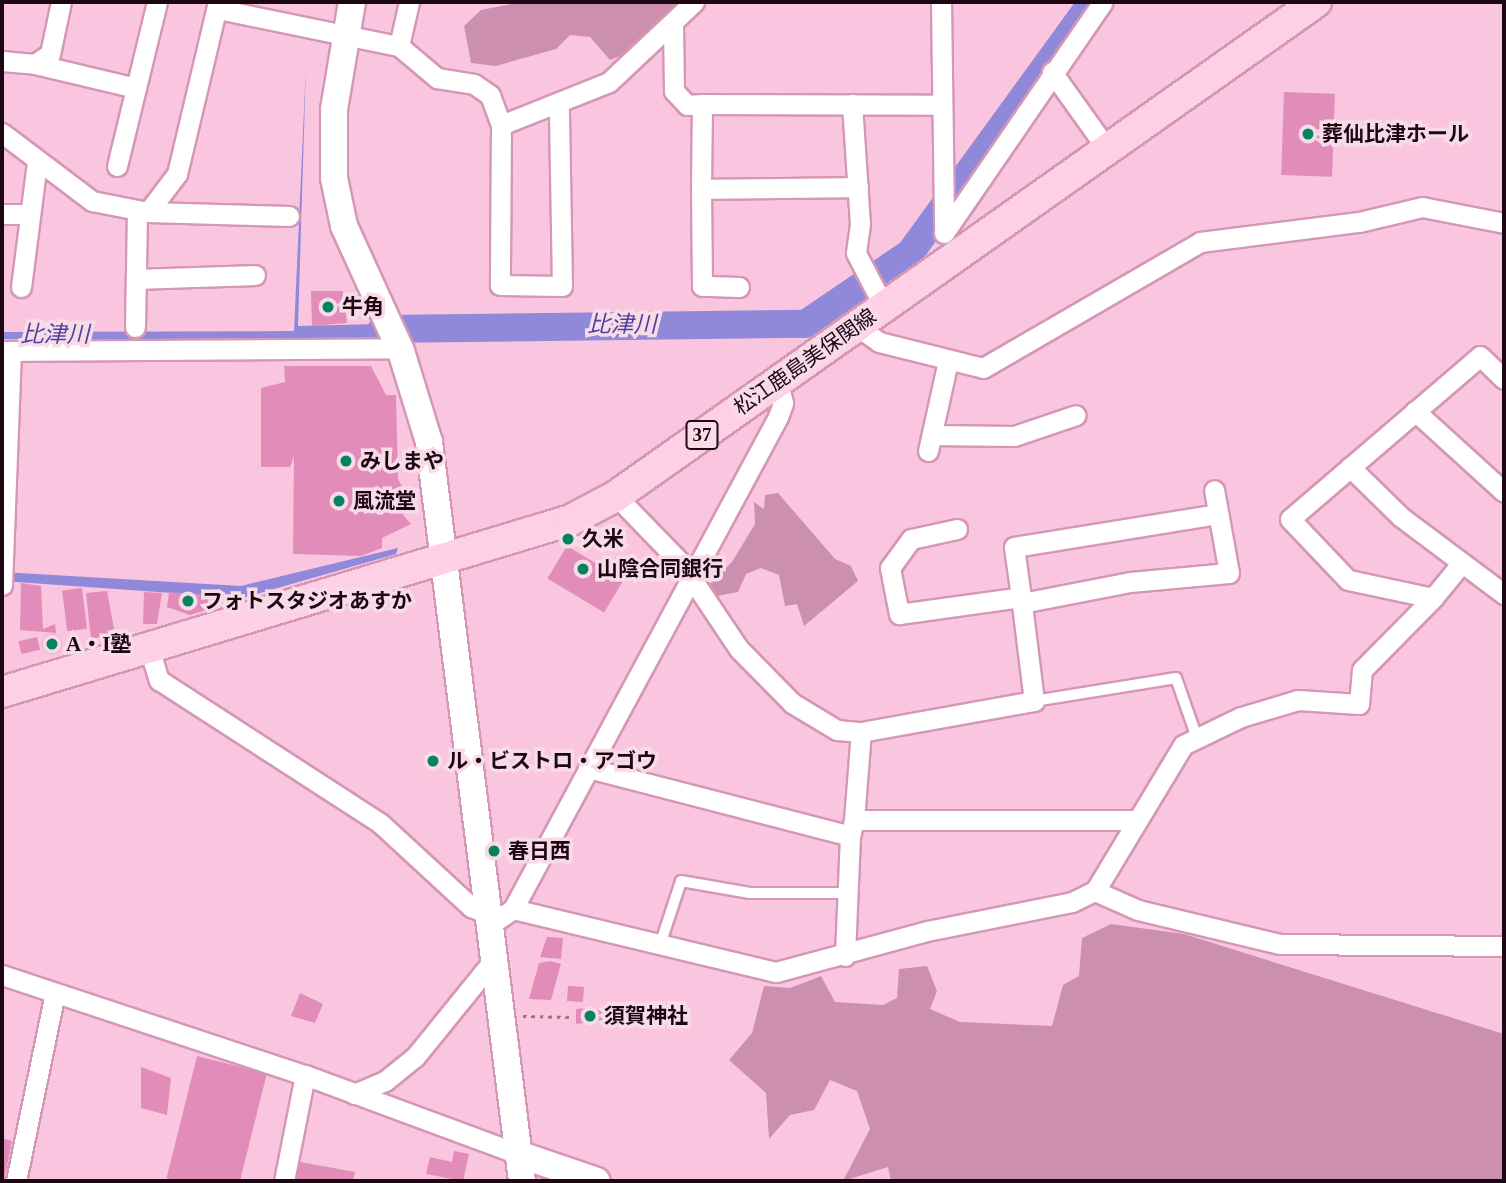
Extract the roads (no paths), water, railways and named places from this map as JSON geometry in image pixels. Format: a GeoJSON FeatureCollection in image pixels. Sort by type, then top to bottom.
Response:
{"type":"FeatureCollection","features":[{"type":"Feature","properties":{"kind":"main road","name":"松江鹿島美保関線"},"geometry":{"type":"LineString","coordinates":[[2,692],[535,536],[616,496],[857,326],[872,291],[946,229],[1107,149],[1315,2]]}},
{"type":"Feature","properties":{"kind":"street"},"geometry":{"type":"LineString","coordinates":[[35,64],[50,54],[61,2]]}},
{"type":"Feature","properties":{"kind":"street"},"geometry":{"type":"LineString","coordinates":[[117,166],[157,2]]}},
{"type":"Feature","properties":{"kind":"street"},"geometry":{"type":"LineString","coordinates":[[352,2],[334,110],[334,178],[344,226],[388,319],[429,442],[492,962],[522,1181]]}},
{"type":"Feature","properties":{"kind":"street"},"geometry":{"type":"LineString","coordinates":[[399,46],[409,2]]}},
{"type":"Feature","properties":{"kind":"street"},"geometry":{"type":"LineString","coordinates":[[501,125],[559,107],[609,82],[673,26],[694,2]]}},
{"type":"Feature","properties":{"kind":"street"},"geometry":{"type":"LineString","coordinates":[[941,2],[946,229]]}},
{"type":"Feature","properties":{"kind":"street"},"geometry":{"type":"LineString","coordinates":[[946,229],[1052,72],[1103,2]]}},
{"type":"Feature","properties":{"kind":"street"},"geometry":{"type":"LineString","coordinates":[[135,327],[136,279],[143,212],[177,174],[218,5],[346,37],[399,46],[437,78],[474,84],[490,95],[501,125],[500,285],[562,286],[559,107]]}},
{"type":"Feature","properties":{"kind":"street"},"geometry":{"type":"LineString","coordinates":[[673,26],[674,91],[687,104],[942,105]]}},
{"type":"Feature","properties":{"kind":"street"},"geometry":{"type":"LineString","coordinates":[[2,61],[35,64],[136,88]]}},
{"type":"Feature","properties":{"kind":"street"},"geometry":{"type":"LineString","coordinates":[[1052,72],[1107,149]]}},
{"type":"Feature","properties":{"kind":"street"},"geometry":{"type":"LineString","coordinates":[[702,104],[702,286],[739,287]]}},
{"type":"Feature","properties":{"kind":"street"},"geometry":{"type":"LineString","coordinates":[[852,104],[858,187],[856,253],[872,291]]}},
{"type":"Feature","properties":{"kind":"street"},"geometry":{"type":"LineString","coordinates":[[2,133],[92,201],[143,212],[289,216]]}},
{"type":"Feature","properties":{"kind":"street"},"geometry":{"type":"LineString","coordinates":[[21,286],[37,162]]}},
{"type":"Feature","properties":{"kind":"street"},"geometry":{"type":"LineString","coordinates":[[701,189],[858,187]]}},
{"type":"Feature","properties":{"kind":"street"},"geometry":{"type":"LineString","coordinates":[[857,326],[879,342],[983,368],[1009,358],[1200,242],[1359,222],[1422,207],[1504,223]]}},
{"type":"Feature","properties":{"kind":"street"},"geometry":{"type":"LineString","coordinates":[[2,214],[30,214]]}},
{"type":"Feature","properties":{"kind":"street"},"geometry":{"type":"LineString","coordinates":[[136,279],[255,275]]}},
{"type":"Feature","properties":{"kind":"street"},"geometry":{"type":"LineString","coordinates":[[3,579],[6,351],[399,347]]}},
{"type":"Feature","properties":{"kind":"street"},"geometry":{"type":"LineString","coordinates":[[1433,598],[1348,580],[1290,519],[1480,356],[1504,379]]}},
{"type":"Feature","properties":{"kind":"street"},"geometry":{"type":"LineString","coordinates":[[948,361],[930,443],[1014,436],[1076,415]]}},
{"type":"Feature","properties":{"kind":"street"},"geometry":{"type":"LineString","coordinates":[[513,909],[778,417],[783,403],[778,382]]}},
{"type":"Feature","properties":{"kind":"street"},"geometry":{"type":"LineString","coordinates":[[1415,411],[1504,492]]}},
{"type":"Feature","properties":{"kind":"street"},"geometry":{"type":"LineString","coordinates":[[1350,467],[1460,565],[1504,594]]}},
{"type":"Feature","properties":{"kind":"street"},"geometry":{"type":"LineString","coordinates":[[957,529],[911,539],[890,568],[899,614],[1021,600],[1118,583],[1228,573],[1214,490]]}},
{"type":"Feature","properties":{"kind":"street"},"geometry":{"type":"LineString","coordinates":[[616,496],[691,578],[739,649],[792,703],[829,726],[861,732],[1034,701],[1014,547],[1218,514]]}},
{"type":"Feature","properties":{"kind":"street"},"geometry":{"type":"LineString","coordinates":[[487,920],[513,909],[776,972],[845,956],[927,930],[1072,902],[1096,891],[1176,750],[1197,738],[1298,700],[1359,704],[1362,670],[1433,598],[1460,565]]}},
{"type":"Feature","properties":{"kind":"street"},"geometry":{"type":"LineString","coordinates":[[149,648],[159,680],[380,823],[487,920]]}},
{"type":"Feature","properties":{"kind":"street"},"geometry":{"type":"LineString","coordinates":[[845,956],[845,893],[861,732]]}},
{"type":"Feature","properties":{"kind":"street"},"geometry":{"type":"LineString","coordinates":[[588,768],[852,828],[1135,820]]}},
{"type":"Feature","properties":{"kind":"street"},"geometry":{"type":"LineString","coordinates":[[1096,891],[1138,910],[1280,944],[1504,946]]}},
{"type":"Feature","properties":{"kind":"street"},"geometry":{"type":"LineString","coordinates":[[354,1094],[385,1081],[415,1057],[492,962]]}},
{"type":"Feature","properties":{"kind":"street"},"geometry":{"type":"LineString","coordinates":[[2,975],[305,1075],[597,1181]]}},
{"type":"Feature","properties":{"kind":"street"},"geometry":{"type":"LineString","coordinates":[[16,1181],[55,993]]}},
{"type":"Feature","properties":{"kind":"street"},"geometry":{"type":"LineString","coordinates":[[284,1181],[305,1075]]}},
{"type":"Feature","properties":{"kind":"lane"},"geometry":{"type":"LineString","coordinates":[[1034,701],[1176,678],[1197,738]]}},
{"type":"Feature","properties":{"kind":"lane"},"geometry":{"type":"LineString","coordinates":[[660,944],[681,881],[751,893],[845,893]]}},
{"type":"Feature","properties":{"kind":"water"},"geometry":{"type":"Polygon","coordinates":[[[306,66],[298,326],[417,323],[425,341],[2,339],[2,332],[294,331],[306,66]]]}},
{"type":"Feature","properties":{"kind":"water"},"geometry":{"type":"Polygon","coordinates":[[[398,548],[396,554],[243,598],[2,581],[2,572],[241,586],[398,548]]]}},
{"type":"Feature","properties":{"kind":"waterway","name":"比津川"},"geometry":{"type":"LineString","coordinates":[[382,329],[805,324],[910,253],[1087,9]]}},
{"type":"Feature","properties":{"kind":"place","name":"葬仙比津ホール"},"geometry":{"type":"Point","coordinates":[1308,134]}},
{"type":"Feature","properties":{"kind":"place","name":"牛角"},"geometry":{"type":"Point","coordinates":[328,307]}},
{"type":"Feature","properties":{"kind":"place","name":"みしまや"},"geometry":{"type":"Point","coordinates":[346,461]}},
{"type":"Feature","properties":{"kind":"place","name":"風流堂"},"geometry":{"type":"Point","coordinates":[339,501]}},
{"type":"Feature","properties":{"kind":"place","name":"久米"},"geometry":{"type":"Point","coordinates":[568,539]}},
{"type":"Feature","properties":{"kind":"place","name":"山陰合同銀行"},"geometry":{"type":"Point","coordinates":[583,569]}},
{"type":"Feature","properties":{"kind":"place","name":"フォトスタジオあすか"},"geometry":{"type":"Point","coordinates":[188,601]}},
{"type":"Feature","properties":{"kind":"place","name":"A・I塾"},"geometry":{"type":"Point","coordinates":[52,644]}},
{"type":"Feature","properties":{"kind":"place","name":"ル・ビストロ・アゴウ"},"geometry":{"type":"Point","coordinates":[433,761]}},
{"type":"Feature","properties":{"kind":"place","name":"春日西"},"geometry":{"type":"Point","coordinates":[494,851]}},
{"type":"Feature","properties":{"kind":"place","name":"須賀神社"},"geometry":{"type":"Point","coordinates":[590,1016]}}]}
